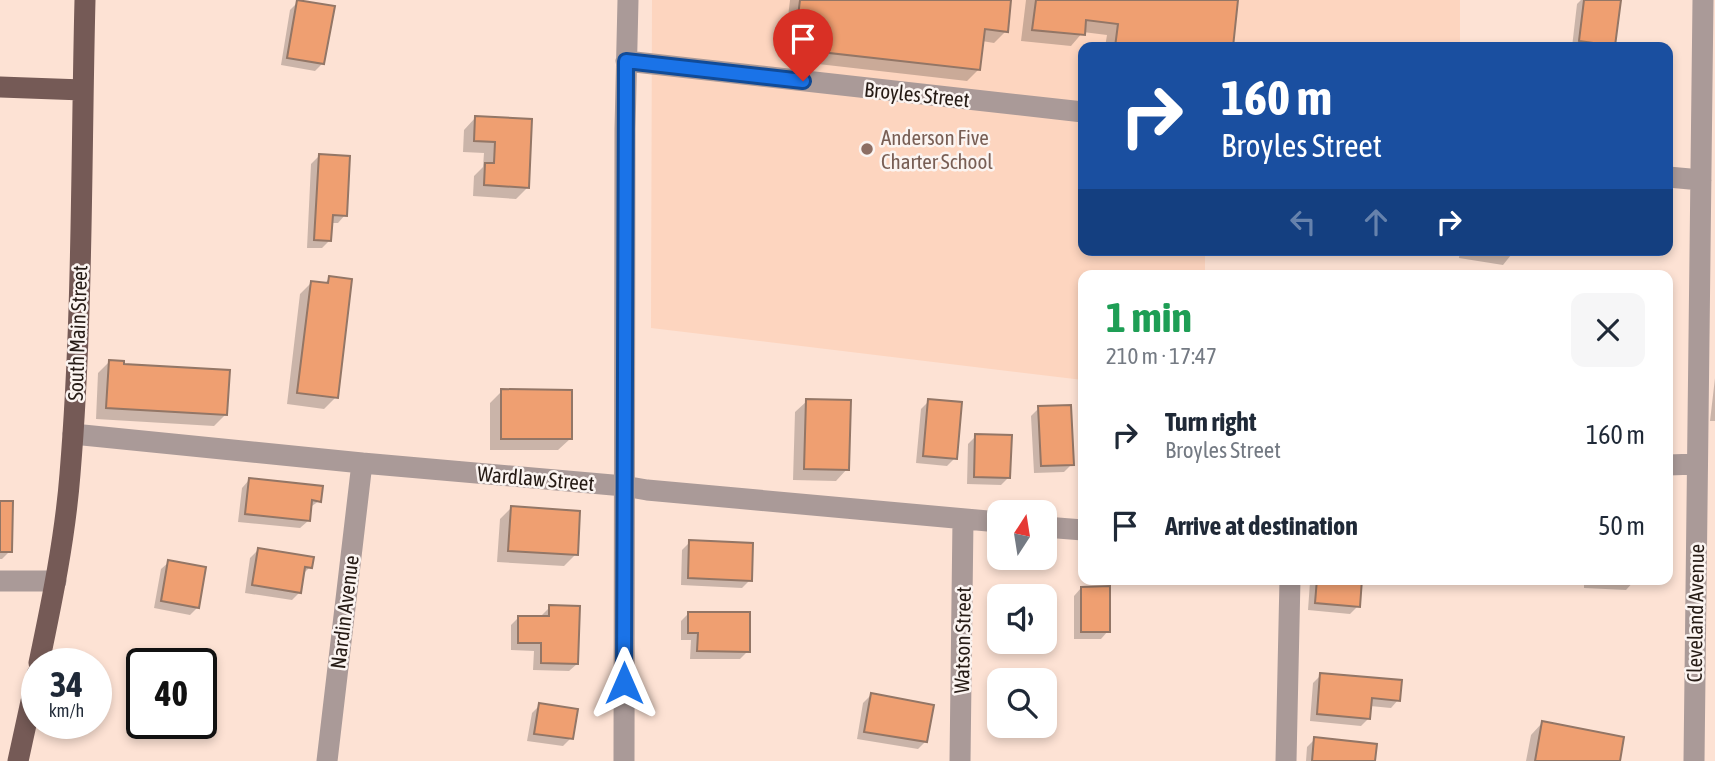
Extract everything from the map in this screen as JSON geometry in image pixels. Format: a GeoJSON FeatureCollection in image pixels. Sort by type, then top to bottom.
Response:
{"type":"FeatureCollection","features":[{"type":"Feature","properties":{"kind":"main road","name":"South Main Street"},"geometry":{"type":"LineString","coordinates":[[42,648],[56,581],[73,433],[85,0]]}},
{"type":"Feature","properties":{"kind":"main road"},"geometry":{"type":"LineString","coordinates":[[0,87],[83,90]]}},
{"type":"Feature","properties":{"kind":"main road"},"geometry":{"type":"LineString","coordinates":[[18,761],[23,739]]}},
{"type":"Feature","properties":{"kind":"street"},"geometry":{"type":"LineString","coordinates":[[624,761],[628,0]]}},
{"type":"Feature","properties":{"kind":"street","name":"Cleveland Avenue"},"geometry":{"type":"LineString","coordinates":[[1694,761],[1698,464],[1707,330],[1701,180],[1709,73],[1703,0]]}},
{"type":"Feature","properties":{"kind":"street","name":"Broyles Street"},"geometry":{"type":"LineString","coordinates":[[626,61],[1078,111]]}},
{"type":"Feature","properties":{"kind":"street"},"geometry":{"type":"LineString","coordinates":[[1673,177],[1701,180]]}},
{"type":"Feature","properties":{"kind":"street","name":"Wardlaw Street"},"geometry":{"type":"LineString","coordinates":[[73,433],[362,463],[624,486],[660,492],[987,521]]}},
{"type":"Feature","properties":{"kind":"street","name":"Nardin Avenue"},"geometry":{"type":"LineString","coordinates":[[327,761],[362,463]]}},
{"type":"Feature","properties":{"kind":"street"},"geometry":{"type":"LineString","coordinates":[[1673,465],[1698,464]]}},
{"type":"Feature","properties":{"kind":"street","name":"Watson Street"},"geometry":{"type":"LineString","coordinates":[[960,761],[963,519]]}},
{"type":"Feature","properties":{"kind":"street"},"geometry":{"type":"LineString","coordinates":[[1057,528],[1078,530]]}},
{"type":"Feature","properties":{"kind":"street"},"geometry":{"type":"LineString","coordinates":[[0,580],[56,581]]}},
{"type":"Feature","properties":{"kind":"street"},"geometry":{"type":"LineString","coordinates":[[1286,761],[1290,585]]}},
{"type":"Feature","properties":{"kind":"shaded area","name":"Anderson Five Charter School"},"geometry":{"type":"Polygon","coordinates":[[[652,0],[1460,0],[1460,42],[1078,42],[1078,256],[1205,256],[1205,270],[1078,270],[1078,379],[651,328],[652,0]]]}},
{"type":"Feature","properties":{"kind":"building"},"geometry":{"type":"Polygon","coordinates":[[[297,0],[335,6],[324,64],[287,58],[297,0]]]}},
{"type":"Feature","properties":{"kind":"building"},"geometry":{"type":"Polygon","coordinates":[[[800,0],[1011,0],[1008,32],[985,29],[980,70],[794,49],[800,0]]]}},
{"type":"Feature","properties":{"kind":"building"},"geometry":{"type":"Polygon","coordinates":[[[1036,0],[1238,0],[1234,42],[1116,42],[1118,24],[1086,20],[1085,35],[1032,30],[1036,0]]]}},
{"type":"Feature","properties":{"kind":"building"},"geometry":{"type":"Polygon","coordinates":[[[1584,0],[1621,0],[1616,42],[1579,41],[1584,0]]]}},
{"type":"Feature","properties":{"kind":"building"},"geometry":{"type":"Polygon","coordinates":[[[475,116],[532,119],[529,188],[484,185],[485,163],[494,163],[495,142],[474,141],[475,116]]]}},
{"type":"Feature","properties":{"kind":"building"},"geometry":{"type":"Polygon","coordinates":[[[319,154],[350,156],[347,216],[333,215],[331,241],[314,240],[319,154]]]}},
{"type":"Feature","properties":{"kind":"building"},"geometry":{"type":"Polygon","coordinates":[[[329,276],[352,279],[338,398],[297,393],[311,281],[328,283],[329,276]]]}},
{"type":"Feature","properties":{"kind":"building"},"geometry":{"type":"Polygon","coordinates":[[[109,360],[124,361],[124,364],[230,370],[227,415],[106,408],[109,360]]]}},
{"type":"Feature","properties":{"kind":"building"},"geometry":{"type":"Polygon","coordinates":[[[501,389],[572,390],[572,439],[501,439],[501,389]]]}},
{"type":"Feature","properties":{"kind":"building"},"geometry":{"type":"Polygon","coordinates":[[[806,399],[851,400],[849,470],[804,469],[806,399]]]}},
{"type":"Feature","properties":{"kind":"building"},"geometry":{"type":"Polygon","coordinates":[[[928,399],[962,402],[957,459],[923,456],[928,399]]]}},
{"type":"Feature","properties":{"kind":"building"},"geometry":{"type":"Polygon","coordinates":[[[1071,405],[1074,465],[1041,466],[1038,406],[1071,405]]]}},
{"type":"Feature","properties":{"kind":"building"},"geometry":{"type":"Polygon","coordinates":[[[975,434],[1012,435],[1010,478],[974,477],[975,434]]]}},
{"type":"Feature","properties":{"kind":"building"},"geometry":{"type":"Polygon","coordinates":[[[249,478],[323,486],[321,502],[312,500],[310,521],[245,514],[249,478]]]}},
{"type":"Feature","properties":{"kind":"building"},"geometry":{"type":"Polygon","coordinates":[[[0,501],[13,501],[12,552],[0,552],[0,501]]]}},
{"type":"Feature","properties":{"kind":"building"},"geometry":{"type":"Polygon","coordinates":[[[511,506],[580,511],[578,555],[508,551],[511,506]]]}},
{"type":"Feature","properties":{"kind":"building"},"geometry":{"type":"Polygon","coordinates":[[[689,540],[753,543],[752,581],[688,578],[689,540]]]}},
{"type":"Feature","properties":{"kind":"building"},"geometry":{"type":"Polygon","coordinates":[[[258,548],[314,557],[312,568],[305,567],[301,593],[252,585],[258,548]]]}},
{"type":"Feature","properties":{"kind":"building"},"geometry":{"type":"Polygon","coordinates":[[[168,560],[206,567],[199,608],[161,601],[168,560]]]}},
{"type":"Feature","properties":{"kind":"building"},"geometry":{"type":"Polygon","coordinates":[[[1316,585],[1362,585],[1360,607],[1315,603],[1316,585]]]}},
{"type":"Feature","properties":{"kind":"building"},"geometry":{"type":"Polygon","coordinates":[[[1110,586],[1110,632],[1081,632],[1081,587],[1110,586]]]}},
{"type":"Feature","properties":{"kind":"building"},"geometry":{"type":"Polygon","coordinates":[[[549,605],[580,606],[578,664],[541,663],[541,643],[518,643],[518,616],[549,616],[549,605]]]}},
{"type":"Feature","properties":{"kind":"building"},"geometry":{"type":"Polygon","coordinates":[[[688,612],[750,612],[750,652],[697,651],[698,633],[688,633],[688,612]]]}},
{"type":"Feature","properties":{"kind":"building"},"geometry":{"type":"Polygon","coordinates":[[[1320,673],[1402,680],[1400,701],[1372,698],[1370,719],[1317,714],[1320,673]]]}},
{"type":"Feature","properties":{"kind":"building"},"geometry":{"type":"Polygon","coordinates":[[[871,693],[934,705],[927,742],[864,732],[871,693]]]}},
{"type":"Feature","properties":{"kind":"building"},"geometry":{"type":"Polygon","coordinates":[[[539,703],[578,709],[573,739],[534,734],[539,703]]]}},
{"type":"Feature","properties":{"kind":"building"},"geometry":{"type":"Polygon","coordinates":[[[1542,721],[1624,737],[1620,761],[1535,761],[1542,721]]]}},
{"type":"Feature","properties":{"kind":"building"},"geometry":{"type":"Polygon","coordinates":[[[1314,737],[1377,744],[1375,761],[1312,761],[1314,737]]]}},
{"type":"Feature","properties":{"kind":"place","name":"Anderson Five Charter School"},"geometry":{"type":"Point","coordinates":[867,149]}},
{"type":"Feature","properties":{"kind":"route"},"geometry":{"type":"LineString","coordinates":[[624,683],[626,61],[803,81]]}}]}
